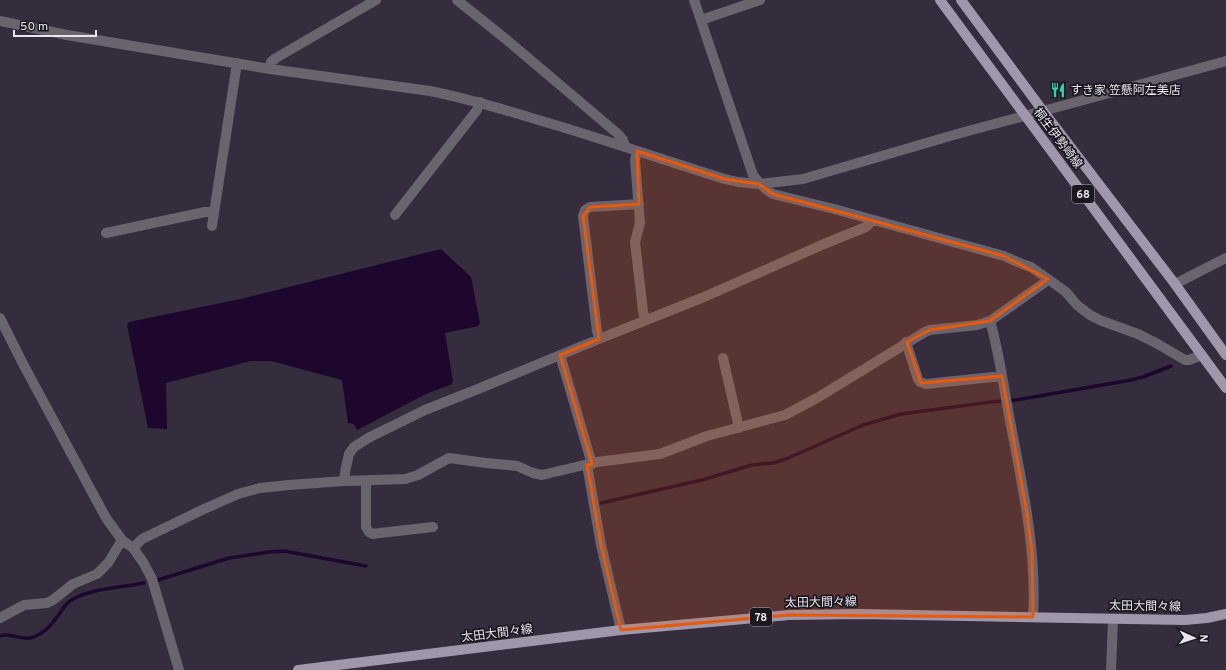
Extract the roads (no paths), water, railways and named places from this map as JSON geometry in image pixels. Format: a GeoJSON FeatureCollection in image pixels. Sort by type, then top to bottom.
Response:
{"type":"FeatureCollection","features":[{"type":"Feature","properties":{"kind":"main road","name":"桐生伊勢崎線"},"geometry":{"type":"LineString","coordinates":[[940,0],[1226,388]]}},
{"type":"Feature","properties":{"kind":"main road","name":"桐生伊勢崎線"},"geometry":{"type":"LineString","coordinates":[[961,0],[1043,111],[1175,284],[1226,355]]}},
{"type":"Feature","properties":{"kind":"main road","name":"太田大間々線"},"geometry":{"type":"LineString","coordinates":[[298,670],[622,630],[790,615],[860,614],[1185,620],[1207,618],[1226,614]]}},
{"type":"Feature","properties":{"kind":"street"},"geometry":{"type":"LineString","coordinates":[[270,69],[271,62],[276,58],[376,0]]}},
{"type":"Feature","properties":{"kind":"street"},"geometry":{"type":"LineString","coordinates":[[457,0],[507,40],[618,134],[623,140],[625,147]]}},
{"type":"Feature","properties":{"kind":"street"},"geometry":{"type":"LineString","coordinates":[[694,0],[753,175],[759,184],[773,194],[1004,256],[1031,267],[1066,292],[1077,305],[1090,315],[1138,334],[1185,360],[1202,355]]}},
{"type":"Feature","properties":{"kind":"street"},"geometry":{"type":"LineString","coordinates":[[701,20],[760,0]]}},
{"type":"Feature","properties":{"kind":"street"},"geometry":{"type":"LineString","coordinates":[[0,21],[75,36],[270,69],[430,91],[480,102],[725,179],[759,184],[803,179],[1226,61]]}},
{"type":"Feature","properties":{"kind":"street"},"geometry":{"type":"LineString","coordinates":[[212,226],[237,63]]}},
{"type":"Feature","properties":{"kind":"street"},"geometry":{"type":"LineString","coordinates":[[395,215],[477,110],[480,102]]}},
{"type":"Feature","properties":{"kind":"street"},"geometry":{"type":"LineString","coordinates":[[637,151],[635,160],[640,223],[635,242],[645,320]]}},
{"type":"Feature","properties":{"kind":"street"},"geometry":{"type":"LineString","coordinates":[[599,339],[596,331],[583,216],[585,210],[590,207],[639,204]]}},
{"type":"Feature","properties":{"kind":"street"},"geometry":{"type":"LineString","coordinates":[[106,233],[206,212],[214,212]]}},
{"type":"Feature","properties":{"kind":"street"},"geometry":{"type":"LineString","coordinates":[[344,481],[349,454],[358,444],[425,410],[704,297],[866,227],[871,220]]}},
{"type":"Feature","properties":{"kind":"street"},"geometry":{"type":"LineString","coordinates":[[1175,284],[1226,258]]}},
{"type":"Feature","properties":{"kind":"street"},"geometry":{"type":"LineString","coordinates":[[132,548],[142,539],[202,510],[238,494],[260,488],[344,481],[405,480],[413,478],[449,458],[517,466],[542,475],[589,464],[660,454],[707,436],[785,415],[802,407],[906,342],[930,330],[977,325],[990,321],[1048,279]]}},
{"type":"Feature","properties":{"kind":"street"},"geometry":{"type":"LineString","coordinates":[[0,318],[106,518],[122,540],[132,548],[143,562],[152,580],[179,670]]}},
{"type":"Feature","properties":{"kind":"street"},"geometry":{"type":"LineString","coordinates":[[990,321],[1028,513],[1032,552],[1033,617]]}},
{"type":"Feature","properties":{"kind":"street"},"geometry":{"type":"LineString","coordinates":[[906,342],[918,379],[922,384],[1002,376]]}},
{"type":"Feature","properties":{"kind":"street"},"geometry":{"type":"LineString","coordinates":[[560,355],[589,464],[601,545],[622,630]]}},
{"type":"Feature","properties":{"kind":"street"},"geometry":{"type":"LineString","coordinates":[[722,358],[739,428]]}},
{"type":"Feature","properties":{"kind":"street"},"geometry":{"type":"LineString","coordinates":[[366,481],[366,527],[369,532],[373,534],[380,534],[432,527]]}},
{"type":"Feature","properties":{"kind":"street"},"geometry":{"type":"LineString","coordinates":[[0,618],[24,605],[47,603],[73,584],[96,574],[108,563],[122,540]]}},
{"type":"Feature","properties":{"kind":"street"},"geometry":{"type":"LineString","coordinates":[[1111,670],[1113,619]]}},
{"type":"Feature","properties":{"kind":"waterway"},"geometry":{"type":"LineString","coordinates":[[601,503],[702,480],[752,465],[773,463],[786,459],[863,425],[901,414],[1016,400],[1131,380],[1171,366]]}},
{"type":"Feature","properties":{"kind":"waterway"},"geometry":{"type":"LineString","coordinates":[[158,580],[229,558],[269,552],[284,551],[366,566]]}},
{"type":"Feature","properties":{"kind":"waterway"},"geometry":{"type":"LineString","coordinates":[[0,636],[8,635],[30,638],[40,634],[48,628],[67,603],[78,597],[96,591],[144,583]]}},
{"type":"Feature","properties":{"kind":"place","name":"すき家 笠懸阿左美店"},"geometry":{"type":"Point","coordinates":[1058,90]}}]}
